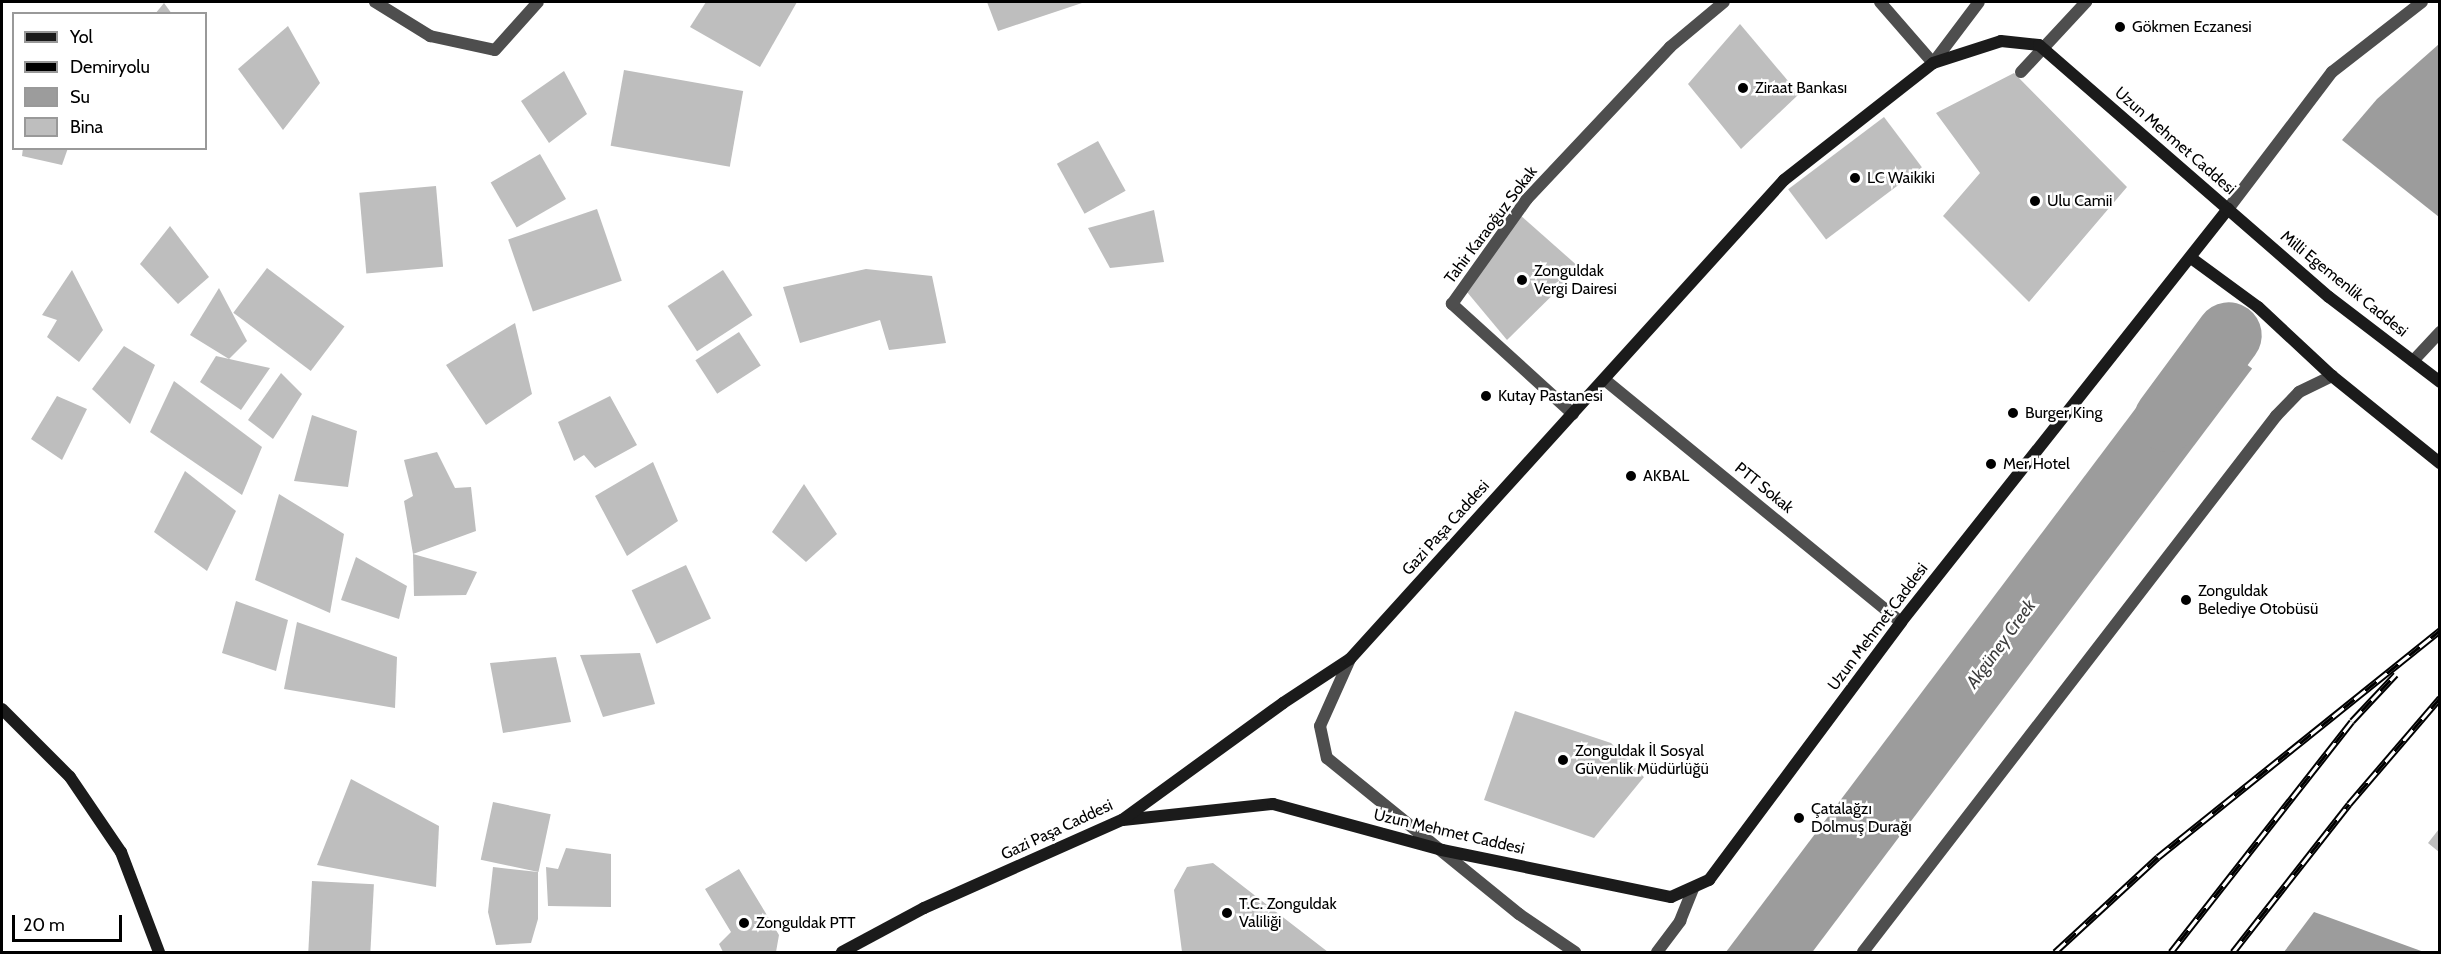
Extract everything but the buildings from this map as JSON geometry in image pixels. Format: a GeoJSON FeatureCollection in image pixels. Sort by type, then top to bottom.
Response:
{"type":"FeatureCollection","features":[{"type":"Feature","properties":{"kind":"main road"},"geometry":{"type":"LineString","coordinates":[[1933,63],[2001,41],[2042,48]]}},
{"type":"Feature","properties":{"kind":"main road","name":"Uzun Mehmet Caddesi"},"geometry":{"type":"LineString","coordinates":[[1122,820],[1273,804],[1442,850],[1671,897],[1709,880],[1901,621],[2228,209],[2042,48]]}},
{"type":"Feature","properties":{"kind":"main road","name":"Gazi Paşa Caddesi"},"geometry":{"type":"LineString","coordinates":[[842,952],[924,908],[1122,820],[1283,703],[1350,660],[1784,180],[1933,63]]}},
{"type":"Feature","properties":{"kind":"main road","name":"Milli Egemenlik Caddesi"},"geometry":{"type":"LineString","coordinates":[[2228,209],[2329,297],[2439,382]]}},
{"type":"Feature","properties":{"kind":"main road"},"geometry":{"type":"LineString","coordinates":[[2191,258],[2258,307],[2332,376],[2439,463]]}},
{"type":"Feature","properties":{"kind":"main road"},"geometry":{"type":"LineString","coordinates":[[2,709],[70,777],[121,852],[159,952]]}},
{"type":"Feature","properties":{"kind":"street"},"geometry":{"type":"LineString","coordinates":[[375,2],[430,36],[495,50],[538,2]]}},
{"type":"Feature","properties":{"kind":"street","name":"Tahir Karaoğuz Sokak"},"geometry":{"type":"LineString","coordinates":[[1573,414],[1452,304],[1527,199],[1670,46],[1724,2]]}},
{"type":"Feature","properties":{"kind":"street"},"geometry":{"type":"LineString","coordinates":[[1880,2],[1933,63]]}},
{"type":"Feature","properties":{"kind":"street","name":"Gazi Paşa Caddesi"},"geometry":{"type":"LineString","coordinates":[[1933,63],[1979,2]]}},
{"type":"Feature","properties":{"kind":"street"},"geometry":{"type":"LineString","coordinates":[[2021,72],[2085,2]]}},
{"type":"Feature","properties":{"kind":"street"},"geometry":{"type":"LineString","coordinates":[[2228,209],[2332,72],[2422,2]]}},
{"type":"Feature","properties":{"kind":"street"},"geometry":{"type":"LineString","coordinates":[[2413,361],[2439,332]]}},
{"type":"Feature","properties":{"kind":"street"},"geometry":{"type":"LineString","coordinates":[[1863,952],[2276,416],[2299,392],[2332,376]]}},
{"type":"Feature","properties":{"kind":"street","name":"PTT Sokak"},"geometry":{"type":"LineString","coordinates":[[1605,380],[1901,621]]}},
{"type":"Feature","properties":{"kind":"street"},"geometry":{"type":"LineString","coordinates":[[1350,660],[1320,726],[1327,758],[1520,914],[1575,952]]}},
{"type":"Feature","properties":{"kind":"street"},"geometry":{"type":"LineString","coordinates":[[1657,952],[1680,921],[1693,888]]}},
{"type":"Feature","properties":{"kind":"water"},"geometry":{"type":"Polygon","coordinates":[[[2439,44],[2439,217],[2342,140],[2377,99],[2439,44]]]}},
{"type":"Feature","properties":{"kind":"water"},"geometry":{"type":"Polygon","coordinates":[[[2197,327],[2252,369],[1812,952],[1726,952],[2197,327]]]}},
{"type":"Feature","properties":{"kind":"water"},"geometry":{"type":"Polygon","coordinates":[[[2314,912],[2424,952],[2284,952],[2314,912]]]}},
{"type":"Feature","properties":{"kind":"waterway","name":"Akgüney Creek"},"geometry":{"type":"LineString","coordinates":[[2167,419],[2229,335]]}},
{"type":"Feature","properties":{"kind":"railway"},"geometry":{"type":"LineString","coordinates":[[2055,952],[2158,857],[2440,630]]}},
{"type":"Feature","properties":{"kind":"railway"},"geometry":{"type":"LineString","coordinates":[[2171,952],[2352,721],[2396,674]]}},
{"type":"Feature","properties":{"kind":"railway"},"geometry":{"type":"LineString","coordinates":[[2233,952],[2349,804],[2440,698]]}},
{"type":"Feature","properties":{"kind":"place","name":"Gökmen Eczanesi"},"geometry":{"type":"Point","coordinates":[2120,27]}},
{"type":"Feature","properties":{"kind":"place","name":"Ziraat Bankası"},"geometry":{"type":"Point","coordinates":[1743,88]}},
{"type":"Feature","properties":{"kind":"place","name":"LC Waikiki"},"geometry":{"type":"Point","coordinates":[1855,178]}},
{"type":"Feature","properties":{"kind":"place","name":"Ulu Camii"},"geometry":{"type":"Point","coordinates":[2035,201]}},
{"type":"Feature","properties":{"kind":"place","name":"Zonguldak Vergi Dairesi"},"geometry":{"type":"Point","coordinates":[1522,280]}},
{"type":"Feature","properties":{"kind":"place","name":"Kutay Pastanesi"},"geometry":{"type":"Point","coordinates":[1486,396]}},
{"type":"Feature","properties":{"kind":"place","name":"Burger King"},"geometry":{"type":"Point","coordinates":[2013,413]}},
{"type":"Feature","properties":{"kind":"place","name":"Mer Hotel"},"geometry":{"type":"Point","coordinates":[1991,464]}},
{"type":"Feature","properties":{"kind":"place","name":"AKBAL"},"geometry":{"type":"Point","coordinates":[1631,476]}},
{"type":"Feature","properties":{"kind":"place","name":"Zonguldak Belediye Otobüsü"},"geometry":{"type":"Point","coordinates":[2186,600]}},
{"type":"Feature","properties":{"kind":"place","name":"Zonguldak İl Sosyal Güvenlik Müdürlüğü"},"geometry":{"type":"Point","coordinates":[1563,760]}},
{"type":"Feature","properties":{"kind":"place","name":"Çatalağzı Dolmuş Durağı"},"geometry":{"type":"Point","coordinates":[1799,818]}},
{"type":"Feature","properties":{"kind":"place","name":"T.C. Zonguldak Valiliği"},"geometry":{"type":"Point","coordinates":[1227,913]}},
{"type":"Feature","properties":{"kind":"place","name":"Zonguldak PTT"},"geometry":{"type":"Point","coordinates":[744,923]}}]}
